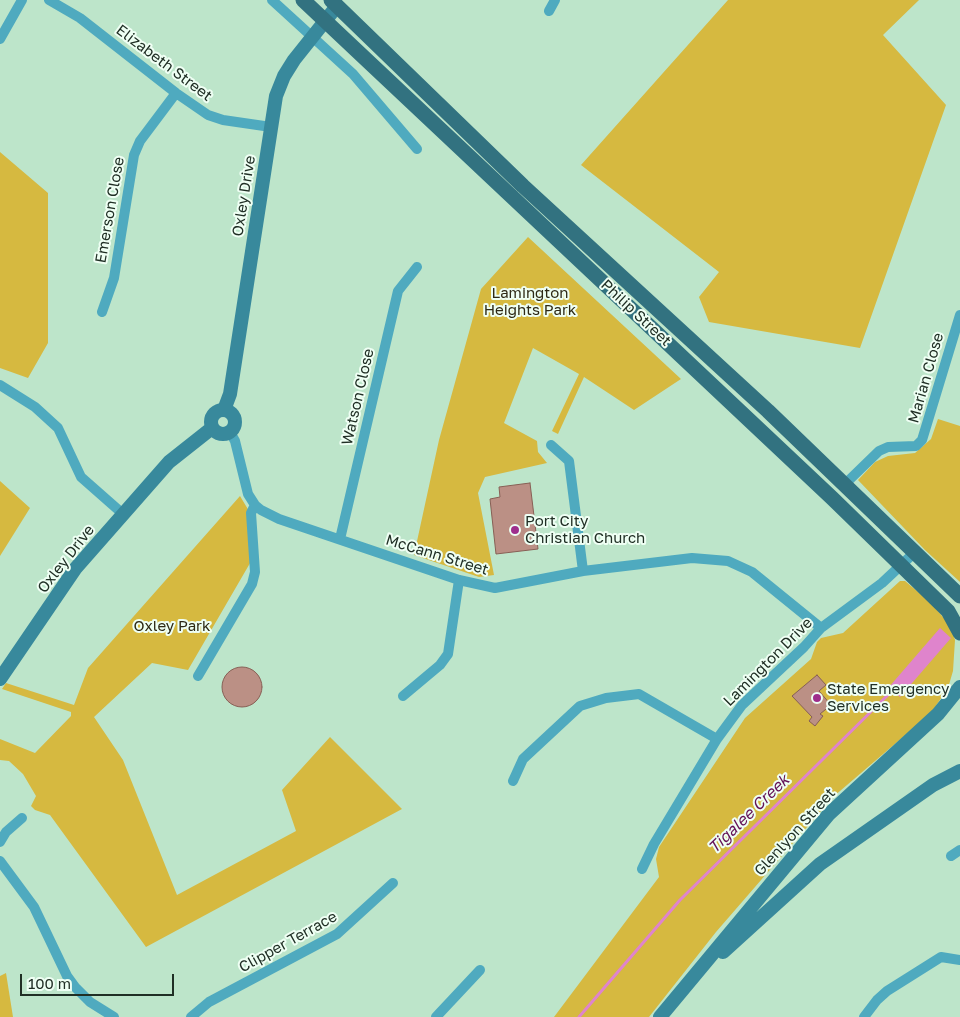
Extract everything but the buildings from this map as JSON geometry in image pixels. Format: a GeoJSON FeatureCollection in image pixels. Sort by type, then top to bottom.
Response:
{"type":"FeatureCollection","features":[{"type":"Feature","properties":{"kind":"main road","name":"Philip Street"},"geometry":{"type":"LineString","coordinates":[[303,0],[732,403],[948,611],[960,633]]}},
{"type":"Feature","properties":{"kind":"main road","name":"Philip Street"},"geometry":{"type":"LineString","coordinates":[[334,3],[522,186],[696,344],[960,596]]}},
{"type":"Feature","properties":{"kind":"street"},"geometry":{"type":"LineString","coordinates":[[0,39],[22,0]]}},
{"type":"Feature","properties":{"kind":"street","name":"Elizabeth Street"},"geometry":{"type":"LineString","coordinates":[[49,0],[99,33],[176,94],[208,115],[223,120],[271,127]]}},
{"type":"Feature","properties":{"kind":"street"},"geometry":{"type":"LineString","coordinates":[[272,0],[353,74],[417,149]]}},
{"type":"Feature","properties":{"kind":"street"},"geometry":{"type":"LineString","coordinates":[[549,11],[555,0]]}},
{"type":"Feature","properties":{"kind":"street","name":"Oxley Drive"},"geometry":{"type":"LineString","coordinates":[[224,410],[230,394],[276,96],[284,76],[334,3]]}},
{"type":"Feature","properties":{"kind":"street","name":"Emerson Close"},"geometry":{"type":"LineString","coordinates":[[102,312],[114,278],[134,155],[140,141],[176,94]]}},
{"type":"Feature","properties":{"kind":"street","name":"Watson Close"},"geometry":{"type":"LineString","coordinates":[[340,539],[398,292],[417,267]]}},
{"type":"Feature","properties":{"kind":"street","name":"Marian Close"},"geometry":{"type":"LineString","coordinates":[[844,485],[879,451],[888,447],[916,446],[926,432],[960,315]]}},
{"type":"Feature","properties":{"kind":"street"},"geometry":{"type":"LineString","coordinates":[[0,385],[35,407],[58,428],[81,477],[123,514]]}},
{"type":"Feature","properties":{"kind":"street"},"geometry":{"type":"LineString","coordinates":[[224,410],[232,413],[235,421],[230,432],[220,434],[212,428],[212,415],[224,410]]}},
{"type":"Feature","properties":{"kind":"street","name":"Oxley Drive"},"geometry":{"type":"LineString","coordinates":[[0,679],[75,569],[169,462],[212,428]]}},
{"type":"Feature","properties":{"kind":"street"},"geometry":{"type":"LineString","coordinates":[[198,676],[252,584],[254,572],[251,513],[255,505],[248,494],[235,442],[230,432]]}},
{"type":"Feature","properties":{"kind":"street"},"geometry":{"type":"LineString","coordinates":[[551,445],[569,461],[583,571]]}},
{"type":"Feature","properties":{"kind":"street","name":"McCann Street"},"geometry":{"type":"LineString","coordinates":[[255,505],[279,519],[458,580],[495,588],[583,571],[692,558],[728,561],[752,572],[821,628]]}},
{"type":"Feature","properties":{"kind":"street","name":"Lamington Drive"},"geometry":{"type":"LineString","coordinates":[[642,869],[654,844],[718,739],[742,705],[804,647],[821,628],[832,622],[901,566],[914,553]]}},
{"type":"Feature","properties":{"kind":"street"},"geometry":{"type":"LineString","coordinates":[[403,696],[440,665],[448,654],[458,580]]}},
{"type":"Feature","properties":{"kind":"street","name":"Glenlyon Street"},"geometry":{"type":"LineString","coordinates":[[660,1017],[829,814],[943,709],[960,687]]}},
{"type":"Feature","properties":{"kind":"street"},"geometry":{"type":"LineString","coordinates":[[513,781],[523,759],[580,706],[606,698],[639,694],[718,739]]}},
{"type":"Feature","properties":{"kind":"street","name":"Glenlyon Street"},"geometry":{"type":"LineString","coordinates":[[684,987],[820,864],[933,785],[960,771]]}},
{"type":"Feature","properties":{"kind":"street"},"geometry":{"type":"LineString","coordinates":[[0,842],[6,832],[22,818]]}},
{"type":"Feature","properties":{"kind":"street"},"geometry":{"type":"LineString","coordinates":[[951,856],[960,850]]}},
{"type":"Feature","properties":{"kind":"street"},"geometry":{"type":"LineString","coordinates":[[0,861],[34,907],[67,976],[75,987],[90,1002],[114,1017]]}},
{"type":"Feature","properties":{"kind":"street","name":"Clipper Terrace"},"geometry":{"type":"LineString","coordinates":[[191,1017],[210,1002],[338,934],[392,883]]}},
{"type":"Feature","properties":{"kind":"street"},"geometry":{"type":"LineString","coordinates":[[864,1017],[876,1000],[887,991],[941,956],[960,960]]}},
{"type":"Feature","properties":{"kind":"street"},"geometry":{"type":"LineString","coordinates":[[436,1017],[480,970]]}},
{"type":"Feature","properties":{"kind":"green space"},"geometry":{"type":"Polygon","coordinates":[[[728,0],[919,0],[883,35],[946,105],[860,348],[709,322],[699,297],[719,272],[581,165],[728,0]]]}},
{"type":"Feature","properties":{"kind":"green space"},"geometry":{"type":"Polygon","coordinates":[[[0,152],[48,193],[48,343],[28,378],[0,368],[0,152]]]}},
{"type":"Feature","properties":{"kind":"green space","name":"Lamington Heights Park"},"geometry":{"type":"Polygon","coordinates":[[[528,237],[681,379],[634,410],[584,377],[558,434],[552,431],[579,374],[533,348],[504,423],[537,441],[538,452],[547,463],[485,477],[478,493],[494,575],[479,577],[414,555],[439,440],[481,289],[528,237]]]}},
{"type":"Feature","properties":{"kind":"green space"},"geometry":{"type":"Polygon","coordinates":[[[938,419],[960,426],[960,582],[925,550],[858,480],[875,462],[888,456],[915,453],[931,439],[938,419]]]}},
{"type":"Feature","properties":{"kind":"green space"},"geometry":{"type":"Polygon","coordinates":[[[0,481],[30,508],[0,556],[0,481]]]}},
{"type":"Feature","properties":{"kind":"green space","name":"Oxley Park"},"geometry":{"type":"Polygon","coordinates":[[[240,496],[249,511],[253,558],[188,670],[152,663],[94,717],[123,760],[177,895],[296,831],[282,790],[330,737],[402,809],[146,947],[50,815],[35,810],[31,806],[36,796],[23,774],[9,761],[0,760],[0,739],[35,753],[71,716],[71,712],[2,689],[6,683],[74,705],[88,668],[240,496]]]}},
{"type":"Feature","properties":{"kind":"green space"},"geometry":{"type":"Polygon","coordinates":[[[900,581],[905,581],[929,601],[950,625],[955,640],[953,671],[948,688],[931,713],[833,797],[716,932],[649,1017],[554,1017],[659,877],[656,859],[659,847],[745,718],[811,659],[817,642],[821,638],[843,633],[900,581]]]}},
{"type":"Feature","properties":{"kind":"green space"},"geometry":{"type":"Polygon","coordinates":[[[6,973],[13,1017],[0,1017],[0,976],[6,973]]]}},
{"type":"Feature","properties":{"kind":"shaded area"},"geometry":{"type":"Polygon","coordinates":[[[940,628],[951,638],[900,697],[889,687],[940,628]]]}},
{"type":"Feature","properties":{"kind":"waterway","name":"Tigalee Creek"},"geometry":{"type":"LineString","coordinates":[[579,1017],[680,900],[895,688]]}},
{"type":"Feature","properties":{"kind":"place","name":"Port City Christian Church"},"geometry":{"type":"Point","coordinates":[515,530]}},
{"type":"Feature","properties":{"kind":"place","name":"State Emergency Services"},"geometry":{"type":"Point","coordinates":[817,698]}}]}
